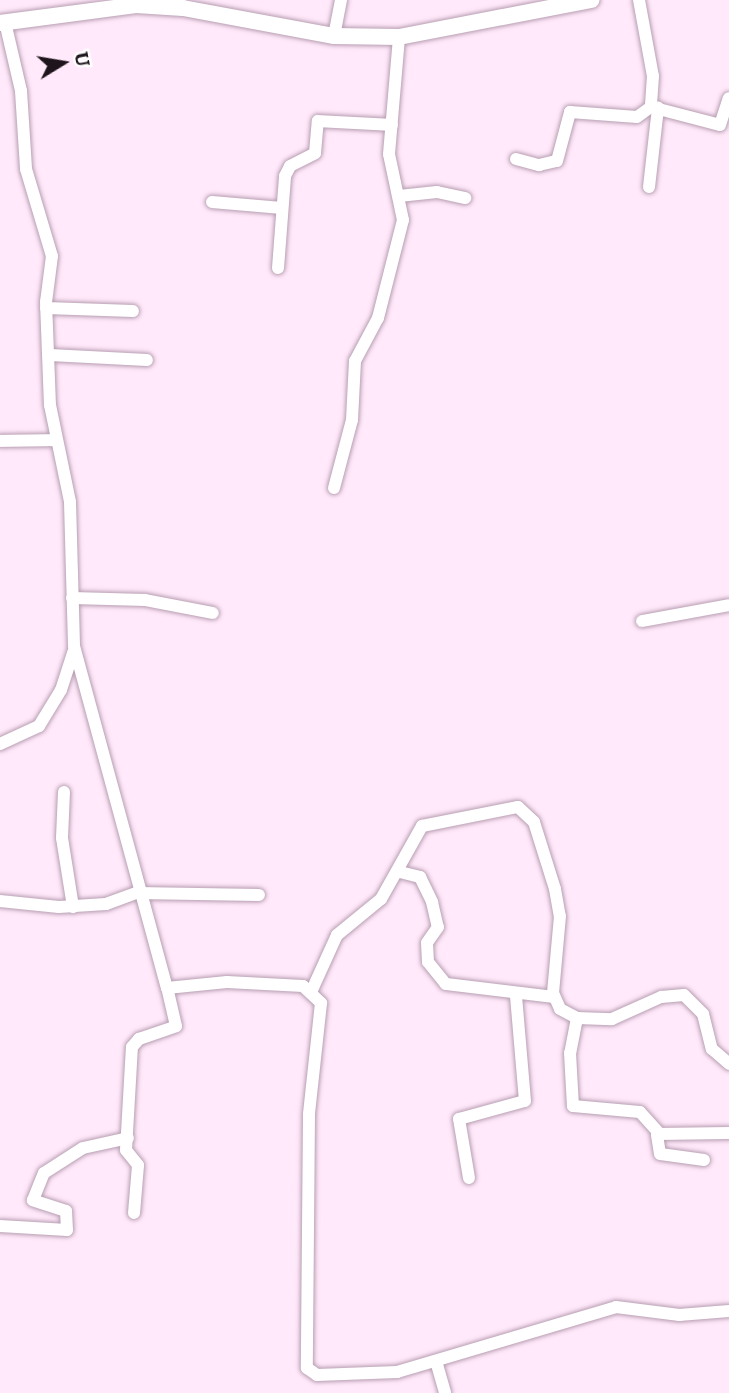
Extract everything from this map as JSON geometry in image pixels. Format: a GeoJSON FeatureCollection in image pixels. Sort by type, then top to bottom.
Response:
{"type":"FeatureCollection","features":[{"type":"Feature","properties":{"kind":"main road"},"geometry":{"type":"LineString","coordinates":[[2,20],[136,5],[183,8],[334,36],[400,37],[591,0]]}},
{"type":"Feature","properties":{"kind":"street"},"geometry":{"type":"LineString","coordinates":[[334,36],[341,0]]}},
{"type":"Feature","properties":{"kind":"street"},"geometry":{"type":"LineString","coordinates":[[639,0],[653,76],[655,108],[649,187]]}},
{"type":"Feature","properties":{"kind":"street"},"geometry":{"type":"LineString","coordinates":[[2,20],[21,91],[26,169],[52,256],[46,308],[55,440],[70,502],[74,646],[138,893],[176,1026],[139,1039],[132,1048],[127,1152],[138,1165],[134,1213]]}},
{"type":"Feature","properties":{"kind":"street"},"geometry":{"type":"LineString","coordinates":[[334,488],[352,420],[355,361],[378,318],[400,239],[399,196],[390,167],[400,37]]}},
{"type":"Feature","properties":{"kind":"street"},"geometry":{"type":"LineString","coordinates":[[516,159],[539,165],[557,161],[570,112],[636,117],[655,108],[720,125],[729,98]]}},
{"type":"Feature","properties":{"kind":"street"},"geometry":{"type":"LineString","coordinates":[[278,268],[285,176],[290,166],[315,153],[318,121],[393,125]]}},
{"type":"Feature","properties":{"kind":"street"},"geometry":{"type":"LineString","coordinates":[[399,196],[437,192],[465,198]]}},
{"type":"Feature","properties":{"kind":"street"},"geometry":{"type":"LineString","coordinates":[[212,202],[282,208]]}},
{"type":"Feature","properties":{"kind":"street"},"geometry":{"type":"LineString","coordinates":[[46,308],[133,311]]}},
{"type":"Feature","properties":{"kind":"street"},"geometry":{"type":"LineString","coordinates":[[50,355],[147,360]]}},
{"type":"Feature","properties":{"kind":"street"},"geometry":{"type":"LineString","coordinates":[[0,441],[55,440]]}},
{"type":"Feature","properties":{"kind":"street"},"geometry":{"type":"LineString","coordinates":[[72,598],[145,600],[213,613]]}},
{"type":"Feature","properties":{"kind":"street"},"geometry":{"type":"LineString","coordinates":[[642,621],[729,606]]}},
{"type":"Feature","properties":{"kind":"street"},"geometry":{"type":"LineString","coordinates":[[0,744],[26,736],[45,718],[74,646]]}},
{"type":"Feature","properties":{"kind":"street"},"geometry":{"type":"LineString","coordinates":[[64,792],[62,838],[73,906]]}},
{"type":"Feature","properties":{"kind":"street"},"geometry":{"type":"LineString","coordinates":[[312,990],[337,935],[381,900],[400,872],[422,826],[506,808],[529,811],[560,915],[554,997],[560,1009],[577,1018],[612,1019],[662,997],[684,995],[704,1014],[712,1049],[729,1065]]}},
{"type":"Feature","properties":{"kind":"street"},"geometry":{"type":"LineString","coordinates":[[400,872],[420,877],[436,911],[438,927],[426,949],[435,975],[446,984],[516,995],[554,997]]}},
{"type":"Feature","properties":{"kind":"street"},"geometry":{"type":"LineString","coordinates":[[0,901],[73,906],[138,893],[259,895]]}},
{"type":"Feature","properties":{"kind":"street"},"geometry":{"type":"LineString","coordinates":[[167,988],[227,982],[312,990]]}},
{"type":"Feature","properties":{"kind":"street"},"geometry":{"type":"LineString","coordinates":[[312,990],[322,1008],[309,1114],[304,1362],[317,1375],[383,1373],[436,1361],[616,1307],[679,1315],[729,1311]]}},
{"type":"Feature","properties":{"kind":"street"},"geometry":{"type":"LineString","coordinates":[[469,1178],[459,1119],[525,1101],[516,995]]}},
{"type":"Feature","properties":{"kind":"street"},"geometry":{"type":"LineString","coordinates":[[577,1018],[570,1053],[573,1106],[640,1112],[658,1132],[660,1154],[704,1160]]}},
{"type":"Feature","properties":{"kind":"street"},"geometry":{"type":"LineString","coordinates":[[658,1132],[729,1133]]}},
{"type":"Feature","properties":{"kind":"street"},"geometry":{"type":"LineString","coordinates":[[0,1226],[67,1230],[66,1211],[33,1200],[44,1173],[83,1148],[128,1138]]}},
{"type":"Feature","properties":{"kind":"street"},"geometry":{"type":"LineString","coordinates":[[436,1361],[445,1393]]}}]}
